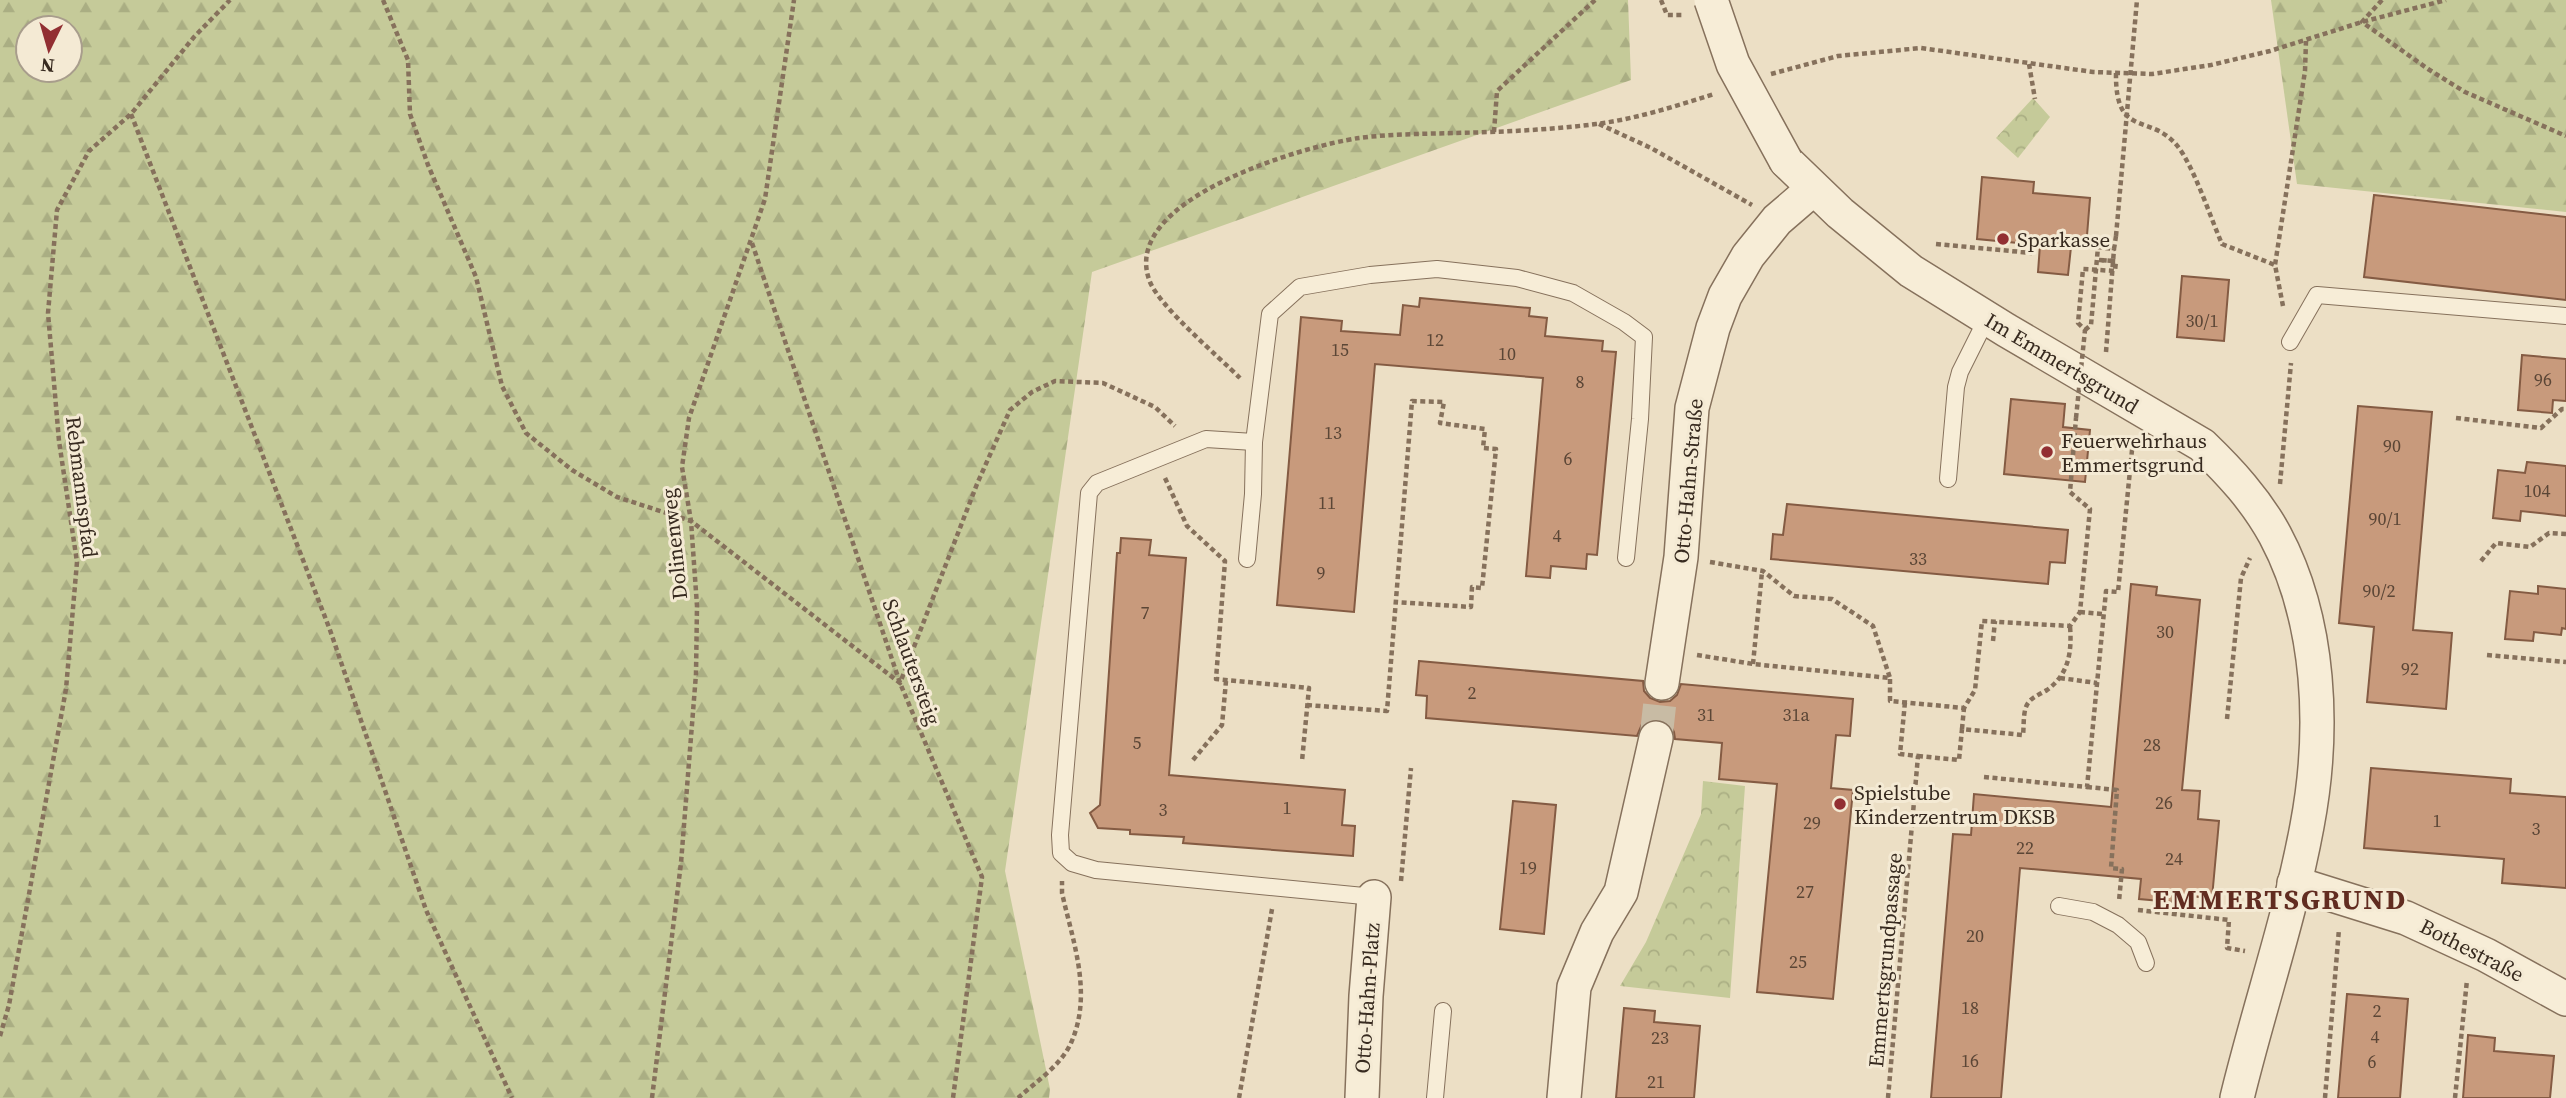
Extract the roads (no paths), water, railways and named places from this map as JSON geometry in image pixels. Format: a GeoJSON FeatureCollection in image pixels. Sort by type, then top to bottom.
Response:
{"type":"FeatureCollection","features":[{"type":"Feature","properties":{"kind":"street","name":"Im Emmertsgrund"},"geometry":{"type":"LineString","coordinates":[[1711,0],[1733,64],[1786,161],[1813,189],[1911,271],[2202,444],[2228,469],[2252,499],[2275,536],[2303,611],[2312,656],[2316,703],[2314,769],[2308,824],[2237,1098]]}},
{"type":"Feature","properties":{"kind":"street","name":"Otto-Hahn-Straße"},"geometry":{"type":"LineString","coordinates":[[1665,667],[1681,557],[1692,408],[1703,360],[1725,296],[1748,256],[1777,220],[1813,189]]}},
{"type":"Feature","properties":{"kind":"street"},"geometry":{"type":"LineString","coordinates":[[1564,1098],[1574,987],[1597,932],[1621,892],[1656,738]]}},
{"type":"Feature","properties":{"kind":"street","name":"Bothestraße"},"geometry":{"type":"LineString","coordinates":[[2294,883],[2406,918],[2470,947],[2566,999]]}},
{"type":"Feature","properties":{"kind":"street","name":"Otto-Hahn-Platz"},"geometry":{"type":"LineString","coordinates":[[1362,1098],[1366,996],[1387,892]]}},
{"type":"Feature","properties":{"kind":"lane"},"geometry":{"type":"LineString","coordinates":[[1247,559],[1258,396],[1270,314],[1300,287],[1370,275],[1437,269],[1517,278],[1573,293],[1624,322],[1644,337],[1640,419],[1626,558]]}},
{"type":"Feature","properties":{"kind":"lane"},"geometry":{"type":"LineString","coordinates":[[2290,342],[2317,295],[2566,316]]}},
{"type":"Feature","properties":{"kind":"lane"},"geometry":{"type":"LineString","coordinates":[[1948,480],[1956,387],[1960,372],[1987,318]]}},
{"type":"Feature","properties":{"kind":"lane"},"geometry":{"type":"LineString","coordinates":[[1254,442],[1206,439],[1097,484],[1089,493],[1060,835],[1061,853],[1072,863],[1096,870],[1276,887],[1387,892]]}},
{"type":"Feature","properties":{"kind":"lane"},"geometry":{"type":"LineString","coordinates":[[2059,905],[2094,912],[2118,925],[2138,942],[2146,963]]}},
{"type":"Feature","properties":{"kind":"lane"},"geometry":{"type":"LineString","coordinates":[[1435,1098],[1443,1012]]}},
{"type":"Feature","properties":{"kind":"tunnel"},"geometry":{"type":"LineString","coordinates":[[1656,738],[1662,683]]}},
{"type":"Feature","properties":{"kind":"place","name":"Sparkasse"},"geometry":{"type":"Point","coordinates":[2003,239]}},
{"type":"Feature","properties":{"kind":"place","name":"Feuerwehrhaus Emmertsgrund"},"geometry":{"type":"Point","coordinates":[2047,452]}},
{"type":"Feature","properties":{"kind":"place","name":"Spielstube Kinderzentrum DKSB"},"geometry":{"type":"Point","coordinates":[1840,804]}},
{"type":"Feature","properties":{"kind":"district","name":"EMMERTSGRUND"},"geometry":{"type":"Point","coordinates":[2280,899]}}]}
